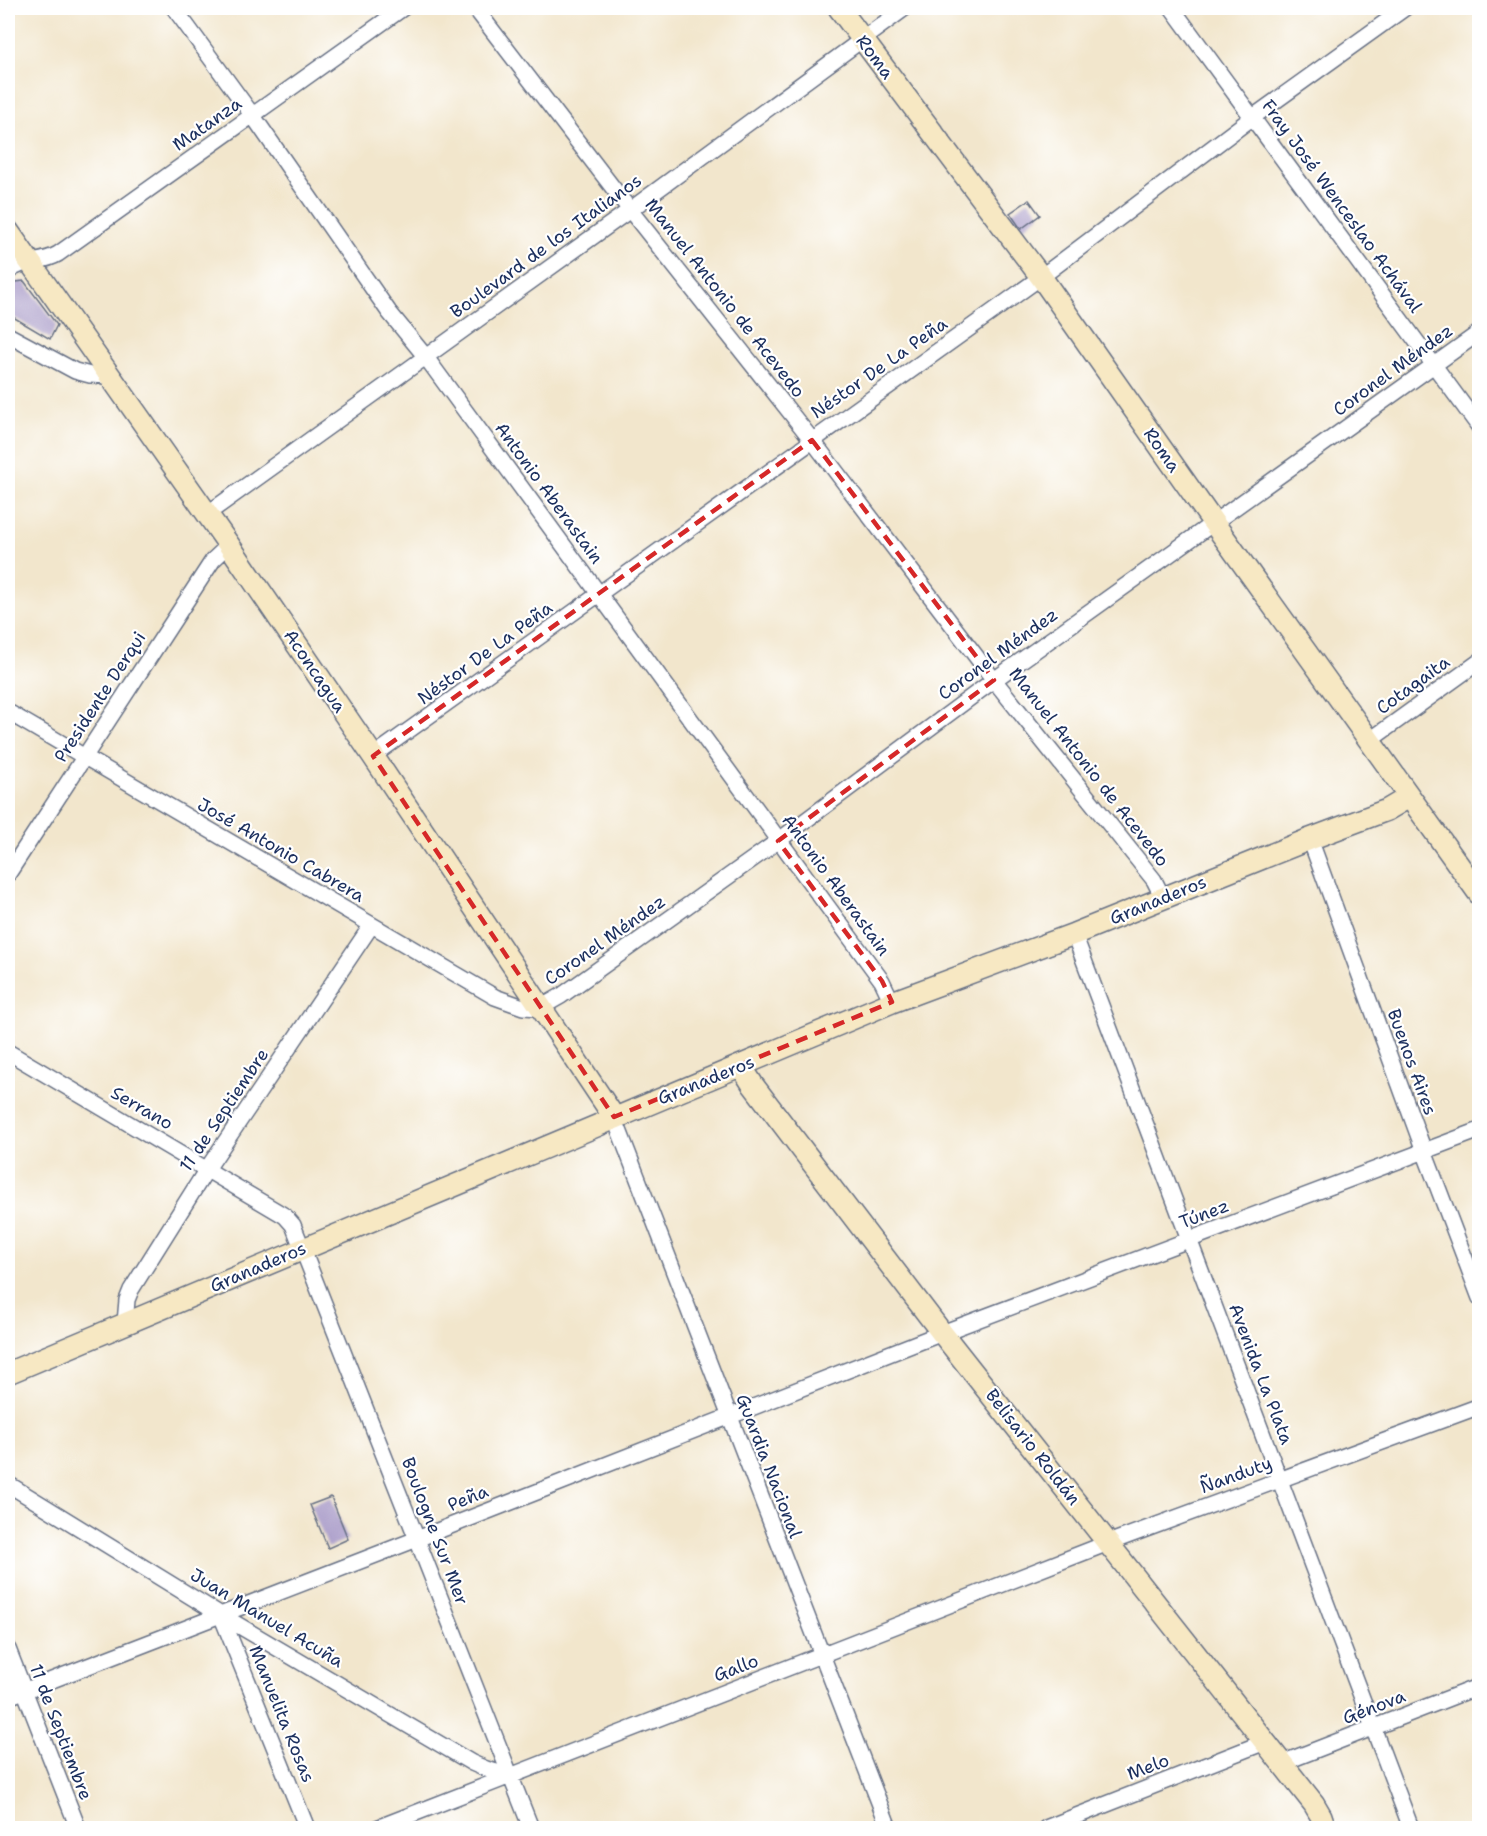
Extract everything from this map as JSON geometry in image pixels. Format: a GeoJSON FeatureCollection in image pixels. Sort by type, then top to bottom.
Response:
{"type":"FeatureCollection","features":[{"type":"Feature","properties":{"kind":"street","name":"Antonio Aberastain"},"geometry":{"type":"LineString","coordinates":[[174,8],[253,116],[389,312],[425,356],[882,981],[892,1002]]}},
{"type":"Feature","properties":{"kind":"street","name":"Matanza"},"geometry":{"type":"LineString","coordinates":[[8,272],[15,266],[58,254],[403,8]]}},
{"type":"Feature","properties":{"kind":"street","name":"Manuel Antonio de Acevedo"},"geometry":{"type":"LineString","coordinates":[[475,8],[630,210],[812,440],[994,680],[1154,880],[1163,898]]}},
{"type":"Feature","properties":{"kind":"street","name":"Roma"},"geometry":{"type":"LineString","coordinates":[[839,8],[1041,277],[1479,895]]}},
{"type":"Feature","properties":{"kind":"street","name":"Boulevard de los Italianos"},"geometry":{"type":"LineString","coordinates":[[207,514],[906,8]]}},
{"type":"Feature","properties":{"kind":"street","name":"Fray José Wenceslao Achával"},"geometry":{"type":"LineString","coordinates":[[1172,8],[1254,117],[1479,429]]}},
{"type":"Feature","properties":{"kind":"street","name":"Néstor De La Peña"},"geometry":{"type":"LineString","coordinates":[[373,756],[1041,277],[1254,117],[1405,8]]}},
{"type":"Feature","properties":{"kind":"street","name":"Aconcagua"},"geometry":{"type":"LineString","coordinates":[[8,231],[229,545],[614,1117]]}},
{"type":"Feature","properties":{"kind":"street","name":"Coronel Méndez"},"geometry":{"type":"LineString","coordinates":[[540,1008],[561,996],[778,841],[994,680],[1479,332]]}},
{"type":"Feature","properties":{"kind":"street"},"geometry":{"type":"LineString","coordinates":[[8,335],[75,371],[109,376]]}},
{"type":"Feature","properties":{"kind":"street","name":"Presidente Derqui"},"geometry":{"type":"LineString","coordinates":[[8,874],[213,560],[229,545]]}},
{"type":"Feature","properties":{"kind":"street","name":"Cotagaita"},"geometry":{"type":"LineString","coordinates":[[1369,741],[1479,661]]}},
{"type":"Feature","properties":{"kind":"street","name":"José Antonio Cabrera"},"geometry":{"type":"LineString","coordinates":[[8,712],[495,997],[523,1007],[540,1008]]}},
{"type":"Feature","properties":{"kind":"street","name":"Granaderos"},"geometry":{"type":"LineString","coordinates":[[8,1373],[892,1002],[1074,934],[1387,810],[1409,797]]}},
{"type":"Feature","properties":{"kind":"street","name":"Buenos Aires"},"geometry":{"type":"LineString","coordinates":[[1310,839],[1479,1298]]}},
{"type":"Feature","properties":{"kind":"street","name":"11 de Septiembre"},"geometry":{"type":"LineString","coordinates":[[125,1323],[127,1300],[131,1290],[207,1168],[371,926]]}},
{"type":"Feature","properties":{"kind":"street","name":"Avenida La Plata"},"geometry":{"type":"LineString","coordinates":[[1074,934],[1411,1828]]}},
{"type":"Feature","properties":{"kind":"street","name":"Serrano"},"geometry":{"type":"LineString","coordinates":[[8,1052],[285,1216],[293,1225],[303,1248]]}},
{"type":"Feature","properties":{"kind":"street","name":"Belisario Roldán"},"geometry":{"type":"LineString","coordinates":[[741,1066],[942,1333],[1314,1804],[1325,1828]]}},
{"type":"Feature","properties":{"kind":"street","name":"Guardia Nacional"},"geometry":{"type":"LineString","coordinates":[[614,1117],[889,1828]]}},
{"type":"Feature","properties":{"kind":"street","name":"Túnez"},"geometry":{"type":"LineString","coordinates":[[942,1333],[1479,1130]]}},
{"type":"Feature","properties":{"kind":"street","name":"Boulogne Sur Mer"},"geometry":{"type":"LineString","coordinates":[[303,1248],[531,1828]]}},
{"type":"Feature","properties":{"kind":"street","name":"Peña"},"geometry":{"type":"LineString","coordinates":[[8,1697],[942,1333]]}},
{"type":"Feature","properties":{"kind":"street","name":"Ñanduty"},"geometry":{"type":"LineString","coordinates":[[1108,1543],[1479,1406]]}},
{"type":"Feature","properties":{"kind":"street","name":"Juan Manuel Acuña"},"geometry":{"type":"LineString","coordinates":[[8,1484],[221,1615],[472,1763],[510,1776]]}},
{"type":"Feature","properties":{"kind":"street","name":"Gallo"},"geometry":{"type":"LineString","coordinates":[[377,1828],[1108,1543]]}},
{"type":"Feature","properties":{"kind":"street","name":"Manuelita Rosas"},"geometry":{"type":"LineString","coordinates":[[221,1615],[307,1828]]}},
{"type":"Feature","properties":{"kind":"street","name":"11 de Septiembre"},"geometry":{"type":"LineString","coordinates":[[8,1649],[78,1828]]}},
{"type":"Feature","properties":{"kind":"street","name":"Génova"},"geometry":{"type":"LineString","coordinates":[[1282,1763],[1479,1686]]}},
{"type":"Feature","properties":{"kind":"street","name":"Melo"},"geometry":{"type":"LineString","coordinates":[[1046,1828],[1265,1742]]}},
{"type":"Feature","properties":{"kind":"highlighted area"},"geometry":{"type":"Polygon","coordinates":[[[812,440],[994,680],[778,841],[882,981],[892,1002],[614,1117],[373,756],[812,440]]]}},
{"type":"Feature","properties":{"kind":"building"},"geometry":{"type":"Polygon","coordinates":[[[1029,200],[1040,215],[1021,229],[1010,213],[1029,200]]]}},
{"type":"Feature","properties":{"kind":"building"},"geometry":{"type":"Polygon","coordinates":[[[24,281],[57,325],[50,339],[8,314],[8,283],[24,281]]]}},
{"type":"Feature","properties":{"kind":"building"},"geometry":{"type":"Polygon","coordinates":[[[331,1497],[348,1539],[328,1548],[310,1505],[331,1497]]]}}]}
